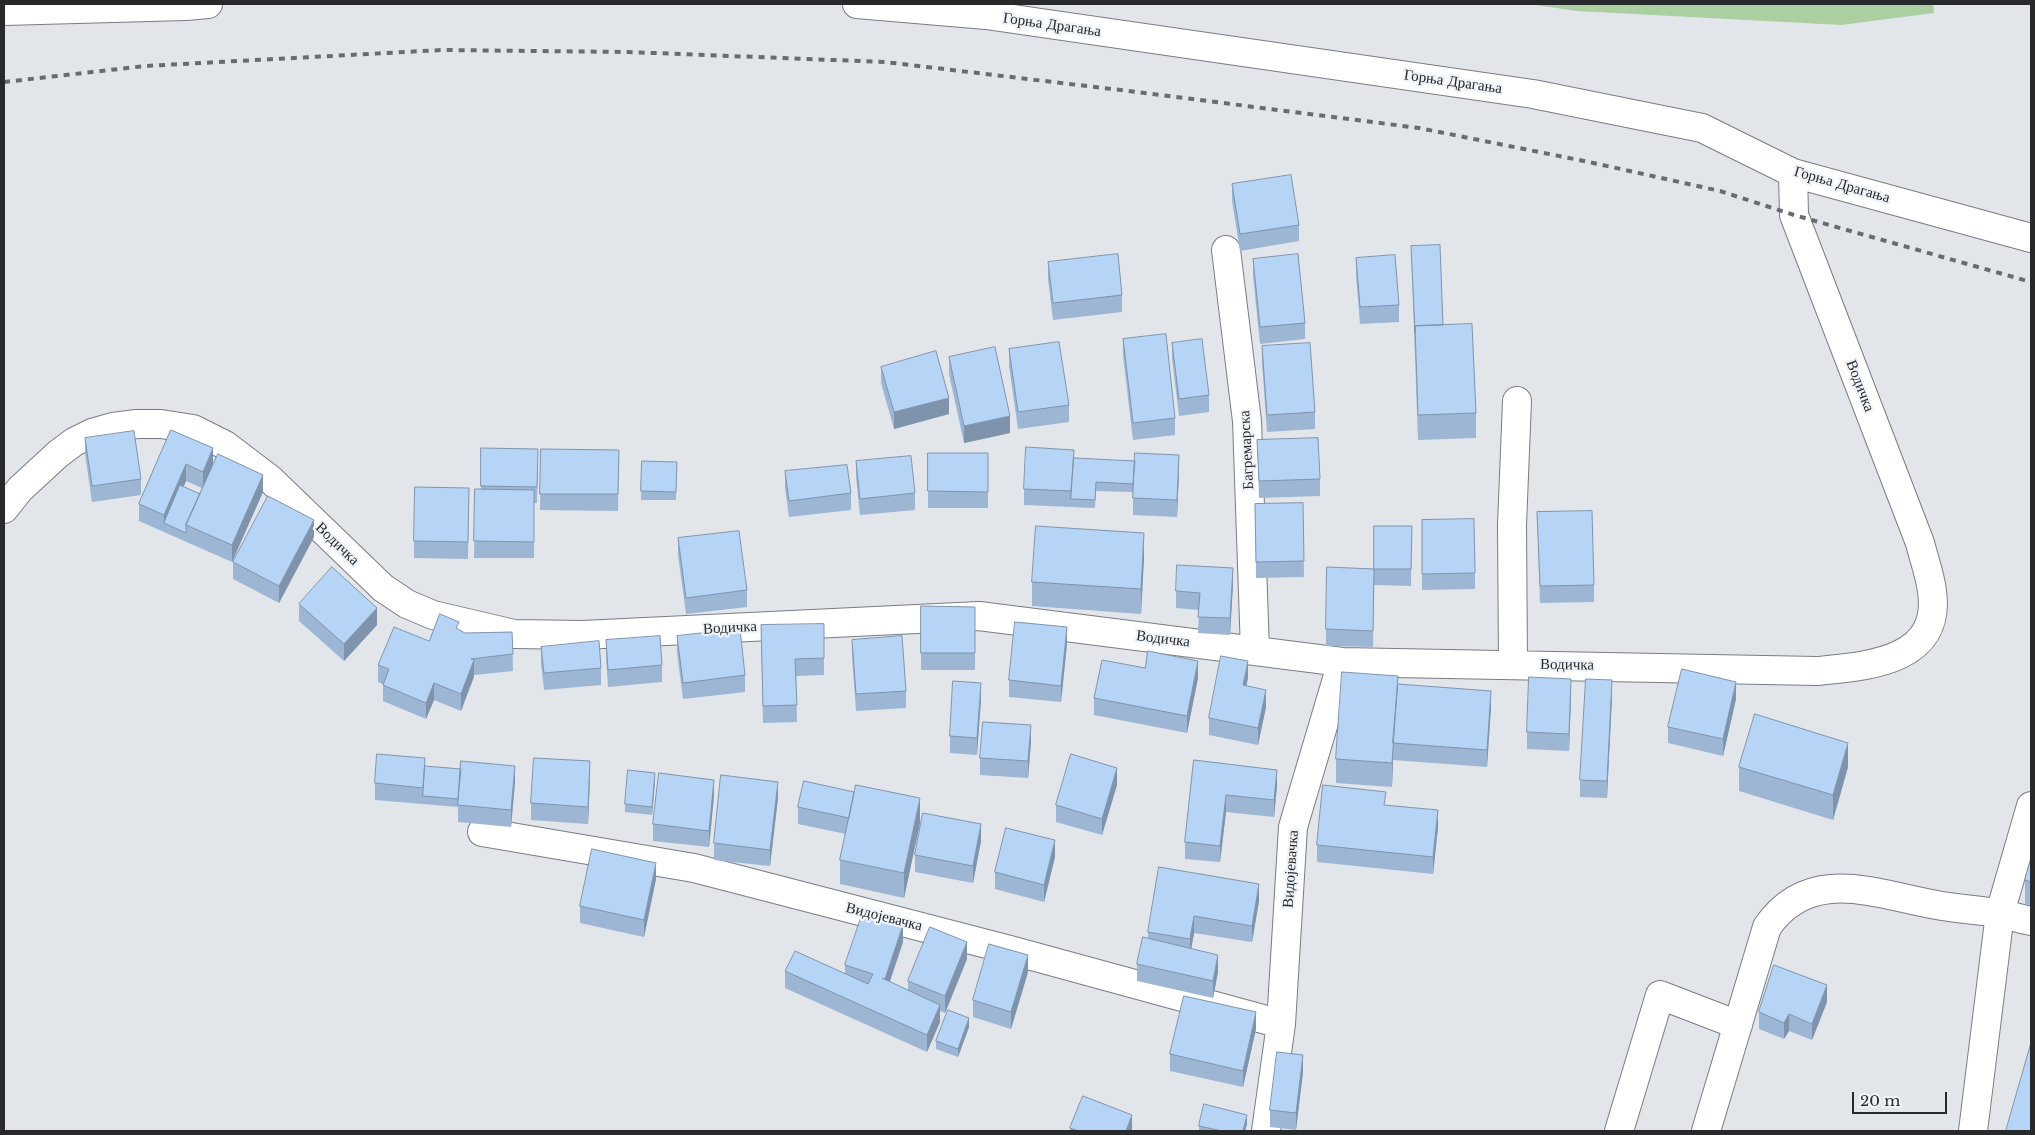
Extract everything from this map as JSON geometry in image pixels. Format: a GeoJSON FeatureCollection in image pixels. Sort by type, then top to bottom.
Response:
{"type":"FeatureCollection","features":[{"type":"Feature","properties":{"kind":"street"},"geometry":{"type":"LineString","coordinates":[[4,11],[208,4]]}},
{"type":"Feature","properties":{"kind":"street","name":"Горња Драгања"},"geometry":{"type":"LineString","coordinates":[[857,4],[986,15],[1533,94],[1702,128],[1793,172],[2031,238]]}},
{"type":"Feature","properties":{"kind":"street","name":"Водичка"},"geometry":{"type":"LineString","coordinates":[[4,510],[26,483],[74,442],[92,433],[112,427],[161,424],[193,429],[225,445],[271,480],[383,588],[407,604],[433,614],[514,634],[583,636],[979,616],[1342,662],[1817,671],[1868,666],[1891,660],[1911,649],[1925,633],[1933,614],[1932,591],[1920,543],[1794,215],[1793,172]]}},
{"type":"Feature","properties":{"kind":"street","name":"Багремарска"},"geometry":{"type":"LineString","coordinates":[[1226,250],[1247,421],[1255,651]]}},
{"type":"Feature","properties":{"kind":"street"},"geometry":{"type":"LineString","coordinates":[[1513,664],[1512,525],[1517,401]]}},
{"type":"Feature","properties":{"kind":"street","name":"Видојевачка"},"geometry":{"type":"LineString","coordinates":[[1266,1131],[1281,1024],[1293,827],[1342,662]]}},
{"type":"Feature","properties":{"kind":"street"},"geometry":{"type":"LineString","coordinates":[[1973,1131],[2000,913],[2031,806]]}},
{"type":"Feature","properties":{"kind":"street","name":"Видојевачка"},"geometry":{"type":"LineString","coordinates":[[482,832],[694,868],[1010,950],[1281,1024]]}},
{"type":"Feature","properties":{"kind":"street"},"geometry":{"type":"LineString","coordinates":[[1706,1131],[1767,927],[1776,914],[1788,903],[1811,891],[1846,888],[1889,894],[1941,906],[2000,913],[2031,921]]}},
{"type":"Feature","properties":{"kind":"street"},"geometry":{"type":"LineString","coordinates":[[1619,1131],[1660,995],[1738,1025]]}},
{"type":"Feature","properties":{"kind":"green space"},"geometry":{"type":"Polygon","coordinates":[[[1529,4],[1933,4],[1934,13],[1841,25],[1577,11],[1529,4]]]}},
{"type":"Feature","properties":{"kind":"building"},"geometry":{"type":"Polygon","coordinates":[[[1291,175],[1299,225],[1240,234],[1232,184],[1291,175]]]}},
{"type":"Feature","properties":{"kind":"building"},"geometry":{"type":"Polygon","coordinates":[[[1440,245],[1443,325],[1415,326],[1415,333],[1411,246],[1440,245]]]}},
{"type":"Feature","properties":{"kind":"building"},"geometry":{"type":"Polygon","coordinates":[[[1118,254],[1122,295],[1053,303],[1048,262],[1118,254]]]}},
{"type":"Feature","properties":{"kind":"building"},"geometry":{"type":"Polygon","coordinates":[[[1298,254],[1305,323],[1260,327],[1253,259],[1298,254]]]}},
{"type":"Feature","properties":{"kind":"building"},"geometry":{"type":"Polygon","coordinates":[[[1395,255],[1399,305],[1360,307],[1356,258],[1395,255]]]}},
{"type":"Feature","properties":{"kind":"building"},"geometry":{"type":"Polygon","coordinates":[[[1472,324],[1476,413],[1418,415],[1415,326],[1472,324]]]}},
{"type":"Feature","properties":{"kind":"building"},"geometry":{"type":"Polygon","coordinates":[[[1166,334],[1175,418],[1133,423],[1123,339],[1166,334]]]}},
{"type":"Feature","properties":{"kind":"building"},"geometry":{"type":"Polygon","coordinates":[[[1202,339],[1209,395],[1179,399],[1172,343],[1202,339]]]}},
{"type":"Feature","properties":{"kind":"building"},"geometry":{"type":"Polygon","coordinates":[[[1059,342],[1069,405],[1018,412],[1009,349],[1059,342]]]}},
{"type":"Feature","properties":{"kind":"building"},"geometry":{"type":"Polygon","coordinates":[[[1310,343],[1315,412],[1267,415],[1262,346],[1310,343]]]}},
{"type":"Feature","properties":{"kind":"building"},"geometry":{"type":"Polygon","coordinates":[[[995,347],[1010,416],[964,426],[949,357],[995,347]]]}},
{"type":"Feature","properties":{"kind":"building"},"geometry":{"type":"Polygon","coordinates":[[[936,351],[949,398],[894,412],[881,367],[936,351]]]}},
{"type":"Feature","properties":{"kind":"building"},"geometry":{"type":"Polygon","coordinates":[[[171,430],[213,448],[203,472],[186,464],[164,515],[139,504],[171,430]]]}},
{"type":"Feature","properties":{"kind":"building"},"geometry":{"type":"Polygon","coordinates":[[[134,431],[141,479],[92,486],[85,438],[134,431]]]}},
{"type":"Feature","properties":{"kind":"building"},"geometry":{"type":"Polygon","coordinates":[[[1318,438],[1320,479],[1259,481],[1257,440],[1318,438]]]}},
{"type":"Feature","properties":{"kind":"building"},"geometry":{"type":"Polygon","coordinates":[[[1026,447],[1074,450],[1071,491],[1024,489],[1026,447]]]}},
{"type":"Feature","properties":{"kind":"building"},"geometry":{"type":"Polygon","coordinates":[[[481,448],[538,449],[537,487],[481,486],[481,448]]]}},
{"type":"Feature","properties":{"kind":"building"},"geometry":{"type":"Polygon","coordinates":[[[541,449],[619,450],[618,494],[540,494],[541,449]]]}},
{"type":"Feature","properties":{"kind":"building"},"geometry":{"type":"Polygon","coordinates":[[[928,453],[988,453],[988,492],[928,491],[928,453]]]}},
{"type":"Feature","properties":{"kind":"building"},"geometry":{"type":"Polygon","coordinates":[[[1135,453],[1179,455],[1177,500],[1133,498],[1135,453]]]}},
{"type":"Feature","properties":{"kind":"building"},"geometry":{"type":"Polygon","coordinates":[[[218,454],[263,475],[232,545],[186,525],[218,454]]]}},
{"type":"Feature","properties":{"kind":"building"},"geometry":{"type":"Polygon","coordinates":[[[911,456],[915,493],[860,499],[856,461],[911,456]]]}},
{"type":"Feature","properties":{"kind":"building"},"geometry":{"type":"Polygon","coordinates":[[[1074,458],[1135,461],[1133,484],[1096,482],[1095,500],[1071,499],[1074,458]]]}},
{"type":"Feature","properties":{"kind":"building"},"geometry":{"type":"Polygon","coordinates":[[[642,461],[677,462],[676,492],[641,491],[642,461]]]}},
{"type":"Feature","properties":{"kind":"building"},"geometry":{"type":"Polygon","coordinates":[[[847,465],[851,493],[789,501],[785,471],[847,465]]]}},
{"type":"Feature","properties":{"kind":"building"},"geometry":{"type":"Polygon","coordinates":[[[180,485],[200,494],[186,525],[186,533],[164,523],[180,485]]]}},
{"type":"Feature","properties":{"kind":"building"},"geometry":{"type":"Polygon","coordinates":[[[415,487],[469,488],[468,542],[414,541],[415,487]]]}},
{"type":"Feature","properties":{"kind":"building"},"geometry":{"type":"Polygon","coordinates":[[[475,489],[534,490],[534,542],[474,541],[475,489]]]}},
{"type":"Feature","properties":{"kind":"building"},"geometry":{"type":"Polygon","coordinates":[[[268,496],[314,520],[279,586],[233,562],[268,496]]]}},
{"type":"Feature","properties":{"kind":"building"},"geometry":{"type":"Polygon","coordinates":[[[1303,503],[1304,561],[1256,562],[1255,504],[1303,503]]]}},
{"type":"Feature","properties":{"kind":"building"},"geometry":{"type":"Polygon","coordinates":[[[1592,511],[1594,585],[1540,586],[1537,512],[1592,511]]]}},
{"type":"Feature","properties":{"kind":"building"},"geometry":{"type":"Polygon","coordinates":[[[1474,519],[1475,573],[1422,574],[1422,520],[1474,519]]]}},
{"type":"Feature","properties":{"kind":"building"},"geometry":{"type":"Polygon","coordinates":[[[1036,526],[1144,533],[1141,589],[1032,582],[1036,526]]]}},
{"type":"Feature","properties":{"kind":"building"},"geometry":{"type":"Polygon","coordinates":[[[1374,526],[1412,526],[1411,569],[1374,569],[1374,526]]]}},
{"type":"Feature","properties":{"kind":"building"},"geometry":{"type":"Polygon","coordinates":[[[739,531],[747,590],[686,598],[678,538],[739,531]]]}},
{"type":"Feature","properties":{"kind":"building"},"geometry":{"type":"Polygon","coordinates":[[[1177,565],[1233,568],[1230,618],[1198,617],[1200,593],[1176,591],[1177,565]]]}},
{"type":"Feature","properties":{"kind":"building"},"geometry":{"type":"Polygon","coordinates":[[[332,567],[377,608],[344,644],[299,604],[332,567]]]}},
{"type":"Feature","properties":{"kind":"building"},"geometry":{"type":"Polygon","coordinates":[[[1327,567],[1374,569],[1373,631],[1326,629],[1327,567]]]}},
{"type":"Feature","properties":{"kind":"building"},"geometry":{"type":"Polygon","coordinates":[[[921,606],[975,607],[975,653],[921,653],[921,606]]]}},
{"type":"Feature","properties":{"kind":"building"},"geometry":{"type":"Polygon","coordinates":[[[440,614],[459,622],[456,628],[465,633],[512,632],[513,654],[471,659],[474,660],[461,694],[434,683],[426,703],[383,685],[389,669],[378,665],[394,627],[429,641],[440,614]]]}},
{"type":"Feature","properties":{"kind":"building"},"geometry":{"type":"Polygon","coordinates":[[[1015,622],[1067,627],[1061,686],[1009,680],[1015,622]]]}},
{"type":"Feature","properties":{"kind":"building"},"geometry":{"type":"Polygon","coordinates":[[[824,624],[824,658],[795,659],[797,705],[763,706],[761,625],[824,624]]]}},
{"type":"Feature","properties":{"kind":"building"},"geometry":{"type":"Polygon","coordinates":[[[740,629],[745,675],[683,683],[677,636],[740,629]]]}},
{"type":"Feature","properties":{"kind":"building"},"geometry":{"type":"Polygon","coordinates":[[[660,636],[662,665],[608,670],[606,640],[660,636]]]}},
{"type":"Feature","properties":{"kind":"building"},"geometry":{"type":"Polygon","coordinates":[[[902,636],[906,691],[856,694],[852,640],[902,636]]]}},
{"type":"Feature","properties":{"kind":"building"},"geometry":{"type":"Polygon","coordinates":[[[599,641],[601,668],[544,673],[541,647],[599,641]]]}},
{"type":"Feature","properties":{"kind":"building"},"geometry":{"type":"Polygon","coordinates":[[[1148,651],[1198,661],[1187,716],[1094,698],[1102,660],[1145,668],[1148,651]]]}},
{"type":"Feature","properties":{"kind":"building"},"geometry":{"type":"Polygon","coordinates":[[[1221,656],[1248,661],[1243,685],[1266,690],[1258,728],[1209,718],[1221,656]]]}},
{"type":"Feature","properties":{"kind":"building"},"geometry":{"type":"Polygon","coordinates":[[[1682,669],[1736,682],[1723,739],[1668,727],[1682,669]]]}},
{"type":"Feature","properties":{"kind":"building"},"geometry":{"type":"Polygon","coordinates":[[[1342,672],[1398,676],[1392,763],[1336,759],[1342,672]]]}},
{"type":"Feature","properties":{"kind":"building"},"geometry":{"type":"Polygon","coordinates":[[[1529,677],[1571,679],[1569,734],[1527,732],[1529,677]]]}},
{"type":"Feature","properties":{"kind":"building"},"geometry":{"type":"Polygon","coordinates":[[[1586,679],[1612,680],[1607,781],[1580,780],[1586,679]]]}},
{"type":"Feature","properties":{"kind":"building"},"geometry":{"type":"Polygon","coordinates":[[[953,681],[981,683],[977,738],[950,736],[953,681]]]}},
{"type":"Feature","properties":{"kind":"building"},"geometry":{"type":"Polygon","coordinates":[[[1398,684],[1491,691],[1487,750],[1393,743],[1398,684]]]}},
{"type":"Feature","properties":{"kind":"building"},"geometry":{"type":"Polygon","coordinates":[[[1755,714],[1848,743],[1833,795],[1739,767],[1755,714]]]}},
{"type":"Feature","properties":{"kind":"building"},"geometry":{"type":"Polygon","coordinates":[[[983,722],[1031,725],[1028,761],[980,758],[983,722]]]}},
{"type":"Feature","properties":{"kind":"building"},"geometry":{"type":"Polygon","coordinates":[[[377,754],[425,758],[423,788],[375,783],[377,754]]]}},
{"type":"Feature","properties":{"kind":"building"},"geometry":{"type":"Polygon","coordinates":[[[1071,754],[1117,768],[1102,819],[1056,805],[1071,754]]]}},
{"type":"Feature","properties":{"kind":"building"},"geometry":{"type":"Polygon","coordinates":[[[534,758],[590,761],[588,807],[531,803],[534,758]]]}},
{"type":"Feature","properties":{"kind":"building"},"geometry":{"type":"Polygon","coordinates":[[[1194,760],[1277,770],[1274,800],[1226,795],[1220,846],[1185,842],[1194,760]]]}},
{"type":"Feature","properties":{"kind":"building"},"geometry":{"type":"Polygon","coordinates":[[[461,761],[515,766],[511,810],[458,805],[461,761]]]}},
{"type":"Feature","properties":{"kind":"building"},"geometry":{"type":"Polygon","coordinates":[[[425,766],[461,769],[458,799],[423,796],[425,766]]]}},
{"type":"Feature","properties":{"kind":"building"},"geometry":{"type":"Polygon","coordinates":[[[628,770],[655,773],[652,807],[625,804],[628,770]]]}},
{"type":"Feature","properties":{"kind":"building"},"geometry":{"type":"Polygon","coordinates":[[[659,773],[714,780],[709,831],[653,824],[659,773]]]}},
{"type":"Feature","properties":{"kind":"building"},"geometry":{"type":"Polygon","coordinates":[[[721,775],[778,782],[770,850],[714,843],[721,775]]]}},
{"type":"Feature","properties":{"kind":"building"},"geometry":{"type":"Polygon","coordinates":[[[804,781],[854,792],[849,818],[798,807],[804,781]]]}},
{"type":"Feature","properties":{"kind":"building"},"geometry":{"type":"Polygon","coordinates":[[[856,785],[920,798],[904,873],[840,860],[856,785]]]}},
{"type":"Feature","properties":{"kind":"building"},"geometry":{"type":"Polygon","coordinates":[[[1323,785],[1386,792],[1384,805],[1438,810],[1433,857],[1317,845],[1323,785]]]}},
{"type":"Feature","properties":{"kind":"building"},"geometry":{"type":"Polygon","coordinates":[[[923,813],[981,824],[973,866],[915,855],[923,813]]]}},
{"type":"Feature","properties":{"kind":"building"},"geometry":{"type":"Polygon","coordinates":[[[1006,828],[1055,840],[1044,885],[995,872],[1006,828]]]}},
{"type":"Feature","properties":{"kind":"building"},"geometry":{"type":"Polygon","coordinates":[[[592,849],[656,863],[644,920],[580,906],[592,849]]]}},
{"type":"Feature","properties":{"kind":"building"},"geometry":{"type":"Polygon","coordinates":[[[2031,858],[2031,882],[2025,880],[2031,858]]]}},
{"type":"Feature","properties":{"kind":"building"},"geometry":{"type":"Polygon","coordinates":[[[1159,867],[1259,884],[1252,926],[1194,916],[1190,939],[1148,932],[1159,867]]]}},
{"type":"Feature","properties":{"kind":"building"},"geometry":{"type":"Polygon","coordinates":[[[863,912],[903,925],[885,979],[882,978],[940,1005],[927,1035],[785,971],[795,951],[868,984],[873,974],[845,965],[863,912]]]}},
{"type":"Feature","properties":{"kind":"building"},"geometry":{"type":"Polygon","coordinates":[[[930,927],[967,942],[945,996],[908,981],[930,927]]]}},
{"type":"Feature","properties":{"kind":"building"},"geometry":{"type":"Polygon","coordinates":[[[1143,937],[1218,955],[1213,981],[1137,964],[1143,937]]]}},
{"type":"Feature","properties":{"kind":"building"},"geometry":{"type":"Polygon","coordinates":[[[989,944],[1028,955],[1011,1012],[973,1000],[989,944]]]}},
{"type":"Feature","properties":{"kind":"building"},"geometry":{"type":"Polygon","coordinates":[[[1774,965],[1827,985],[1812,1024],[1789,1014],[1784,1023],[1759,1012],[1774,965]]]}},
{"type":"Feature","properties":{"kind":"building"},"geometry":{"type":"Polygon","coordinates":[[[1184,996],[1256,1012],[1243,1071],[1170,1054],[1184,996]]]}},
{"type":"Feature","properties":{"kind":"building"},"geometry":{"type":"Polygon","coordinates":[[[948,1010],[969,1018],[958,1049],[936,1041],[948,1010]]]}},
{"type":"Feature","properties":{"kind":"building"},"geometry":{"type":"Polygon","coordinates":[[[2031,1043],[2031,1131],[2006,1131],[2031,1043]]]}},
{"type":"Feature","properties":{"kind":"building"},"geometry":{"type":"Polygon","coordinates":[[[1277,1052],[1303,1055],[1296,1113],[1270,1110],[1277,1052]]]}},
{"type":"Feature","properties":{"kind":"building"},"geometry":{"type":"Polygon","coordinates":[[[1083,1096],[1132,1115],[1126,1131],[1079,1131],[1070,1128],[1083,1096]]]}},
{"type":"Feature","properties":{"kind":"building"},"geometry":{"type":"Polygon","coordinates":[[[1204,1104],[1247,1115],[1243,1131],[1222,1131],[1199,1126],[1204,1104]]]}},
{"type":"Feature","properties":{"kind":"railway"},"geometry":{"type":"LineString","coordinates":[[4,82],[145,66],[442,50],[628,52],[885,62],[1419,128],[1589,162],[1720,191],[1794,215],[2031,282]]}}]}
